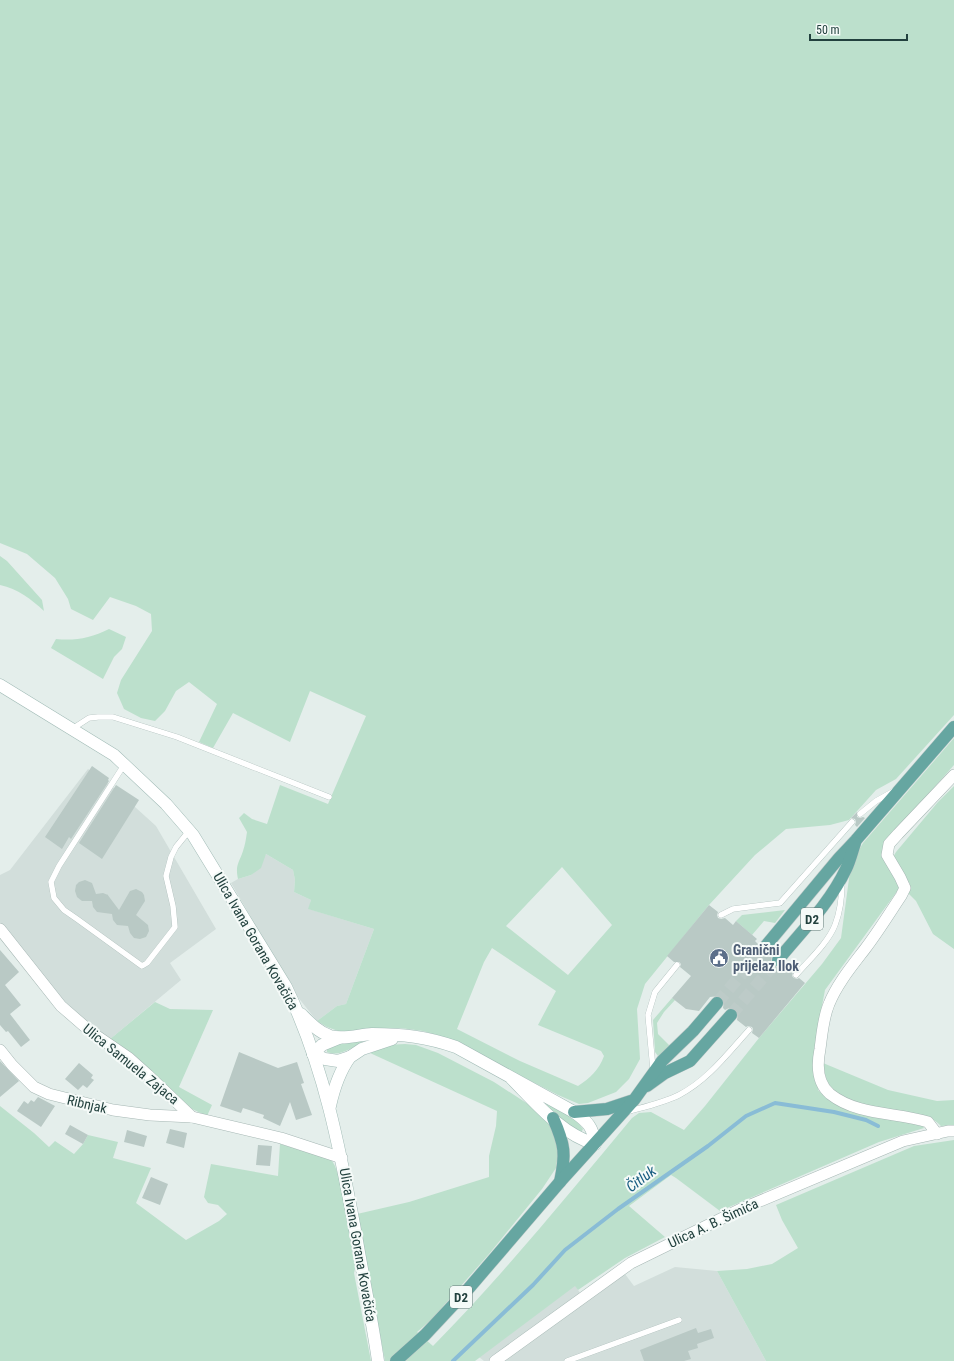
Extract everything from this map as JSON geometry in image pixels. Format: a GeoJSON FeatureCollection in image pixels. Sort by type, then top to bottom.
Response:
{"type":"FeatureCollection","features":[{"type":"Feature","properties":{"kind":"main road","name":"Ulica Ivana Gorana Kovačića"},"geometry":{"type":"LineString","coordinates":[[0,685],[114,755],[166,804],[190,831],[286,986],[298,1012],[330,1107],[342,1158],[378,1361]]}},
{"type":"Feature","properties":{"kind":"main road","name":"D2"},"geometry":{"type":"LineString","coordinates":[[764,948],[839,858],[954,727]]}},
{"type":"Feature","properties":{"kind":"main road","name":"D2"},"geometry":{"type":"LineString","coordinates":[[778,960],[824,904],[842,876],[856,840]]}},
{"type":"Feature","properties":{"kind":"main road","name":"D2"},"geometry":{"type":"LineString","coordinates":[[396,1361],[425,1335],[469,1288],[559,1183],[638,1095],[662,1061],[693,1031],[717,1003]]}},
{"type":"Feature","properties":{"kind":"main road"},"geometry":{"type":"LineString","coordinates":[[298,1012],[319,1031],[329,1036],[339,1038]]}},
{"type":"Feature","properties":{"kind":"main road","name":"D2"},"geometry":{"type":"LineString","coordinates":[[638,1095],[665,1073],[690,1061],[731,1015]]}},
{"type":"Feature","properties":{"kind":"main road"},"geometry":{"type":"LineString","coordinates":[[350,1057],[338,1061],[325,1059],[313,1054],[322,1045],[339,1038],[372,1034],[419,1036],[456,1047],[584,1119],[590,1125],[594,1133],[594,1144],[577,1137],[553,1118],[511,1078]]}},
{"type":"Feature","properties":{"kind":"main road"},"geometry":{"type":"LineString","coordinates":[[330,1107],[335,1085],[342,1068],[350,1057],[362,1048],[402,1036]]}},
{"type":"Feature","properties":{"kind":"main road"},"geometry":{"type":"LineString","coordinates":[[574,1112],[607,1109],[622,1105],[638,1095]]}},
{"type":"Feature","properties":{"kind":"main road"},"geometry":{"type":"LineString","coordinates":[[553,1118],[564,1148],[563,1165],[559,1183]]}},
{"type":"Feature","properties":{"kind":"street"},"geometry":{"type":"LineString","coordinates":[[937,1134],[928,1122],[880,1113],[854,1106],[840,1100],[829,1093],[823,1085],[819,1075],[818,1062],[828,1005],[841,982],[905,888],[887,855],[889,844],[954,775]]}},
{"type":"Feature","properties":{"kind":"street","name":"Ulica Samuela Zajaca"},"geometry":{"type":"LineString","coordinates":[[0,929],[61,1006],[91,1032],[129,1058],[192,1117]]}},
{"type":"Feature","properties":{"kind":"street","name":"Ribnjak"},"geometry":{"type":"LineString","coordinates":[[0,1050],[12,1065],[34,1087],[49,1094],[113,1110],[150,1115],[192,1117]]}},
{"type":"Feature","properties":{"kind":"street"},"geometry":{"type":"LineString","coordinates":[[192,1117],[281,1138],[342,1158]]}},
{"type":"Feature","properties":{"kind":"street","name":"Ulica A. B. Šimića"},"geometry":{"type":"LineString","coordinates":[[500,1360],[631,1263],[741,1209],[903,1141],[954,1132]]}},
{"type":"Feature","properties":{"kind":"lane"},"geometry":{"type":"LineString","coordinates":[[72,729],[89,718],[113,717],[177,737],[329,797]]}},
{"type":"Feature","properties":{"kind":"lane"},"geometry":{"type":"LineString","coordinates":[[124,764],[59,866],[51,882],[54,898],[64,910],[142,966],[147,963],[175,927],[173,906],[166,876],[171,857],[176,847],[190,831]]}},
{"type":"Feature","properties":{"kind":"lane"},"geometry":{"type":"LineString","coordinates":[[860,814],[876,800],[903,786]]}},
{"type":"Feature","properties":{"kind":"lane"},"geometry":{"type":"LineString","coordinates":[[721,915],[733,909],[780,904],[852,822]]}},
{"type":"Feature","properties":{"kind":"lane"},"geometry":{"type":"LineString","coordinates":[[796,975],[828,938],[835,926],[842,896],[842,876]]}},
{"type":"Feature","properties":{"kind":"lane"},"geometry":{"type":"LineString","coordinates":[[654,1071],[648,1015],[655,992],[677,964]]}},
{"type":"Feature","properties":{"kind":"lane"},"geometry":{"type":"LineString","coordinates":[[622,1113],[661,1102],[679,1095],[697,1084],[715,1068],[749,1030]]}},
{"type":"Feature","properties":{"kind":"lane"},"geometry":{"type":"LineString","coordinates":[[567,1361],[576,1359],[679,1320]]}},
{"type":"Feature","properties":{"kind":"shaded area"},"geometry":{"type":"Polygon","coordinates":[[[88,769],[114,788],[156,826],[216,929],[170,963],[181,980],[109,1040],[88,1025],[53,991],[0,925],[0,875],[10,870],[88,769]]]}},
{"type":"Feature","properties":{"kind":"shaded area"},"geometry":{"type":"Polygon","coordinates":[[[266,854],[293,870],[295,880],[294,892],[311,900],[309,909],[374,929],[346,1004],[337,1006],[317,1021],[297,996],[231,883],[251,875],[266,854]]]}},
{"type":"Feature","properties":{"kind":"shaded area"},"geometry":{"type":"Polygon","coordinates":[[[675,1267],[717,1271],[766,1361],[484,1361],[479,1357],[575,1285],[585,1301],[625,1274],[634,1286],[675,1267]]]}},
{"type":"Feature","properties":{"kind":"green space"},"geometry":{"type":"Polygon","coordinates":[[[0,0],[954,0],[954,715],[896,779],[876,790],[849,820],[830,825],[786,829],[755,855],[709,905],[645,984],[637,1009],[640,1059],[629,1079],[616,1092],[588,1103],[579,1104],[440,1036],[423,1031],[400,1028],[341,1032],[327,1027],[317,1021],[337,1006],[346,1004],[374,929],[308,909],[311,900],[294,892],[295,880],[293,870],[266,854],[261,868],[251,875],[238,879],[237,867],[244,849],[247,832],[239,818],[244,813],[252,819],[267,824],[280,785],[328,804],[366,716],[310,691],[290,742],[233,713],[213,748],[199,742],[217,704],[189,682],[176,691],[165,711],[155,721],[141,718],[124,709],[117,693],[121,680],[152,631],[151,614],[136,606],[110,597],[93,620],[71,609],[68,599],[55,578],[27,554],[0,543],[0,0]],[[562,867],[506,926],[568,975],[612,925],[562,867]],[[492,948],[484,962],[457,1029],[520,1061],[578,1086],[597,1070],[604,1056],[601,1051],[538,1025],[556,991],[492,948]]]}},
{"type":"Feature","properties":{"kind":"green space"},"geometry":{"type":"Polygon","coordinates":[[[0,556],[7,561],[42,600],[44,611],[24,595],[13,589],[0,585],[0,556]]]}},
{"type":"Feature","properties":{"kind":"green space"},"geometry":{"type":"Polygon","coordinates":[[[109,629],[126,637],[122,649],[114,657],[103,679],[51,648],[56,639],[70,640],[83,638],[96,635],[109,629]]]}},
{"type":"Feature","properties":{"kind":"green space"},"geometry":{"type":"Polygon","coordinates":[[[954,738],[954,765],[886,842],[900,884],[898,890],[825,990],[817,1032],[818,1090],[839,1105],[852,1110],[896,1121],[922,1124],[924,1128],[879,1142],[720,1211],[671,1175],[629,1206],[665,1237],[625,1258],[578,1290],[575,1286],[475,1361],[385,1361],[357,1214],[409,1202],[489,1177],[489,1156],[496,1126],[497,1111],[370,1053],[387,1045],[405,1044],[416,1045],[438,1053],[494,1082],[531,1106],[549,1122],[556,1134],[558,1155],[556,1168],[542,1189],[489,1254],[431,1320],[417,1332],[433,1346],[510,1263],[632,1118],[639,1113],[651,1112],[684,1130],[705,1106],[759,1038],[822,964],[841,938],[851,864],[863,843],[954,738]]]}},
{"type":"Feature","properties":{"kind":"green space"},"geometry":{"type":"Polygon","coordinates":[[[954,786],[954,949],[933,934],[916,901],[908,893],[910,884],[892,859],[896,852],[938,802],[954,786]]]}},
{"type":"Feature","properties":{"kind":"green space"},"geometry":{"type":"Polygon","coordinates":[[[785,910],[775,923],[764,921],[752,935],[736,921],[742,915],[785,910]]]}},
{"type":"Feature","properties":{"kind":"green space"},"geometry":{"type":"Polygon","coordinates":[[[672,998],[675,1000],[664,1012],[657,1023],[658,1034],[670,1046],[662,1055],[658,1056],[655,1052],[653,1020],[672,998]]]}},
{"type":"Feature","properties":{"kind":"green space"},"geometry":{"type":"Polygon","coordinates":[[[155,1002],[170,1009],[213,1010],[179,1087],[212,1105],[207,1116],[192,1109],[133,1057],[109,1040],[155,1002]]]}},
{"type":"Feature","properties":{"kind":"green space"},"geometry":{"type":"Polygon","coordinates":[[[361,1040],[363,1042],[341,1053],[327,1052],[327,1049],[332,1045],[361,1040]]]}},
{"type":"Feature","properties":{"kind":"green space"},"geometry":{"type":"Polygon","coordinates":[[[823,1063],[888,1090],[937,1101],[954,1100],[954,1125],[941,1126],[927,1117],[864,1105],[842,1096],[833,1089],[827,1081],[823,1063]]]}},
{"type":"Feature","properties":{"kind":"green space"},"geometry":{"type":"Polygon","coordinates":[[[547,1103],[574,1118],[583,1129],[581,1133],[566,1124],[546,1105],[547,1103]]]}},
{"type":"Feature","properties":{"kind":"green space"},"geometry":{"type":"Polygon","coordinates":[[[0,1106],[49,1147],[55,1141],[74,1154],[83,1144],[88,1135],[118,1142],[113,1158],[151,1168],[136,1203],[186,1240],[219,1221],[227,1214],[218,1205],[208,1203],[204,1197],[211,1164],[278,1176],[280,1144],[331,1159],[339,1177],[356,1265],[354,1273],[371,1361],[0,1361],[0,1106]]]}},
{"type":"Feature","properties":{"kind":"green space"},"geometry":{"type":"Polygon","coordinates":[[[954,1140],[954,1361],[766,1361],[717,1271],[747,1269],[772,1264],[798,1248],[782,1220],[776,1205],[914,1146],[954,1140]]]}},
{"type":"Feature","properties":{"kind":"building"},"geometry":{"type":"Polygon","coordinates":[[[92,766],[109,778],[109,781],[71,839],[69,837],[62,849],[45,837],[92,766]]]}},
{"type":"Feature","properties":{"kind":"building"},"geometry":{"type":"Polygon","coordinates":[[[116,785],[139,800],[102,859],[79,843],[116,785]]]}},
{"type":"Feature","properties":{"kind":"building"},"geometry":{"type":"Polygon","coordinates":[[[857,812],[857,817],[865,818],[857,827],[855,825],[855,819],[851,818],[857,812]]]}},
{"type":"Feature","properties":{"kind":"building"},"geometry":{"type":"Polygon","coordinates":[[[85,880],[92,883],[96,894],[103,893],[108,895],[119,910],[130,891],[136,889],[142,892],[145,901],[136,915],[148,925],[149,931],[146,937],[140,939],[134,938],[130,933],[128,926],[117,925],[113,920],[112,914],[97,912],[93,907],[92,901],[82,901],[77,897],[75,891],[76,885],[85,880]]]}},
{"type":"Feature","properties":{"kind":"building"},"geometry":{"type":"Polygon","coordinates":[[[709,905],[718,912],[718,918],[725,918],[733,925],[736,921],[757,939],[755,941],[758,944],[757,951],[762,955],[769,953],[772,955],[771,962],[774,966],[780,967],[784,965],[793,972],[792,976],[794,978],[799,978],[805,983],[759,1038],[752,1033],[752,1027],[746,1027],[737,1020],[738,1013],[736,1009],[729,1008],[725,1010],[723,1008],[724,1001],[719,996],[710,997],[699,1011],[686,1009],[672,998],[691,976],[680,967],[681,964],[679,962],[674,962],[667,956],[709,905]]]}},
{"type":"Feature","properties":{"kind":"building"},"geometry":{"type":"Polygon","coordinates":[[[0,950],[19,972],[5,985],[21,1005],[10,1014],[30,1040],[21,1047],[8,1031],[6,1032],[0,1025],[0,950]]]}},
{"type":"Feature","properties":{"kind":"building"},"geometry":{"type":"Polygon","coordinates":[[[239,1052],[278,1068],[297,1062],[304,1083],[301,1084],[312,1115],[296,1120],[290,1102],[280,1126],[263,1118],[264,1115],[243,1108],[241,1113],[220,1106],[239,1052]]]}},
{"type":"Feature","properties":{"kind":"building"},"geometry":{"type":"Polygon","coordinates":[[[0,1061],[19,1081],[0,1097],[0,1061]]]}},
{"type":"Feature","properties":{"kind":"building"},"geometry":{"type":"Polygon","coordinates":[[[79,1063],[93,1075],[91,1078],[94,1080],[87,1088],[83,1085],[78,1090],[65,1079],[79,1063]]]}},
{"type":"Feature","properties":{"kind":"building"},"geometry":{"type":"Polygon","coordinates":[[[38,1097],[55,1106],[41,1127],[17,1111],[24,1101],[28,1104],[31,1100],[34,1102],[38,1097]]]}},
{"type":"Feature","properties":{"kind":"building"},"geometry":{"type":"Polygon","coordinates":[[[70,1125],[88,1135],[83,1144],[65,1134],[70,1125]]]}},
{"type":"Feature","properties":{"kind":"building"},"geometry":{"type":"Polygon","coordinates":[[[170,1129],[187,1133],[184,1148],[166,1143],[170,1129]]]}},
{"type":"Feature","properties":{"kind":"building"},"geometry":{"type":"Polygon","coordinates":[[[127,1130],[147,1136],[144,1147],[124,1142],[127,1130]]]}},
{"type":"Feature","properties":{"kind":"building"},"geometry":{"type":"Polygon","coordinates":[[[258,1145],[272,1146],[270,1166],[256,1165],[258,1145]]]}},
{"type":"Feature","properties":{"kind":"building"},"geometry":{"type":"Polygon","coordinates":[[[151,1177],[168,1184],[160,1205],[142,1198],[151,1177]]]}},
{"type":"Feature","properties":{"kind":"building"},"geometry":{"type":"Polygon","coordinates":[[[696,1328],[698,1333],[711,1329],[714,1338],[697,1344],[698,1348],[688,1351],[691,1359],[684,1361],[644,1361],[640,1350],[696,1328]]]}},
{"type":"Feature","properties":{"kind":"waterway","name":"Čitluk"},"geometry":{"type":"LineString","coordinates":[[453,1361],[533,1285],[565,1250],[618,1209],[708,1146],[746,1116],[775,1103],[834,1112],[866,1120],[878,1126]]}},
{"type":"Feature","properties":{"kind":"tunnel"},"geometry":{"type":"LineString","coordinates":[[717,1003],[764,948]]}},
{"type":"Feature","properties":{"kind":"tunnel"},"geometry":{"type":"LineString","coordinates":[[731,1015],[778,960]]}},
{"type":"Feature","properties":{"kind":"place","name":"Granični prijelaz Ilok"},"geometry":{"type":"Point","coordinates":[719,958]}}]}
